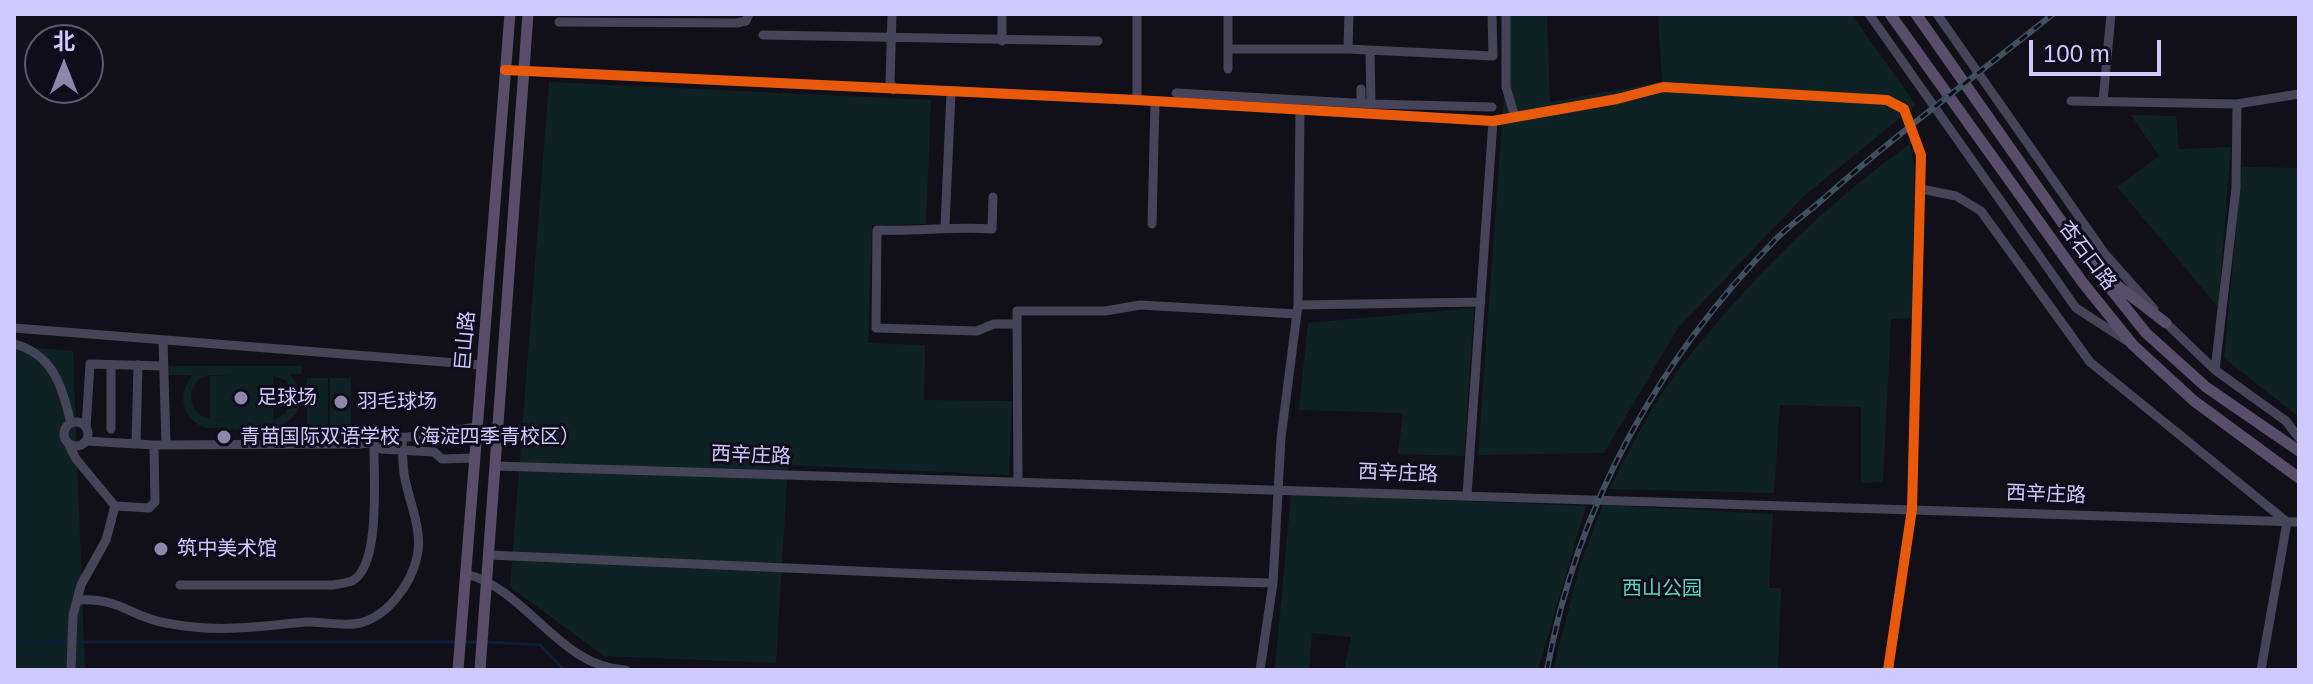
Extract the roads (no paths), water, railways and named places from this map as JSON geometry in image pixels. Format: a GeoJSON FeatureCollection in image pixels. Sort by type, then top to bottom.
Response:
{"type":"FeatureCollection","features":[{"type":"Feature","properties":{"kind":"main road","name":"巨山路"},"geometry":{"type":"LineString","coordinates":[[459,665],[510,14]]}},
{"type":"Feature","properties":{"kind":"main road","name":"巨山路"},"geometry":{"type":"LineString","coordinates":[[481,664],[528,14]]}},
{"type":"Feature","properties":{"kind":"main road","name":"杏石口路"},"geometry":{"type":"LineString","coordinates":[[1890,14],[2083,283],[2133,345],[2194,401],[2299,478]]}},
{"type":"Feature","properties":{"kind":"main road","name":"杏石口路"},"geometry":{"type":"LineString","coordinates":[[1916,14],[2094,268],[2146,333],[2186,369],[2299,451]]}},
{"type":"Feature","properties":{"kind":"main road"},"geometry":{"type":"LineString","coordinates":[[2094,268],[2166,323]]}},
{"type":"Feature","properties":{"kind":"street"},"geometry":{"type":"LineString","coordinates":[[559,22],[620,18],[737,23],[746,21],[749,14]]}},
{"type":"Feature","properties":{"kind":"street"},"geometry":{"type":"LineString","coordinates":[[892,14],[890,82],[894,90]]}},
{"type":"Feature","properties":{"kind":"street"},"geometry":{"type":"LineString","coordinates":[[1002,14],[1002,41]]}},
{"type":"Feature","properties":{"kind":"street"},"geometry":{"type":"LineString","coordinates":[[1137,14],[1137,100]]}},
{"type":"Feature","properties":{"kind":"street"},"geometry":{"type":"LineString","coordinates":[[1228,14],[1228,69]]}},
{"type":"Feature","properties":{"kind":"street"},"geometry":{"type":"LineString","coordinates":[[1348,49],[1349,14]]}},
{"type":"Feature","properties":{"kind":"street"},"geometry":{"type":"LineString","coordinates":[[1228,49],[1348,49],[1370,53],[1493,56],[1492,14]]}},
{"type":"Feature","properties":{"kind":"street"},"geometry":{"type":"LineString","coordinates":[[1506,14],[1506,87],[1515,117]]}},
{"type":"Feature","properties":{"kind":"street"},"geometry":{"type":"LineString","coordinates":[[1869,14],[2076,308],[2133,345]]}},
{"type":"Feature","properties":{"kind":"street","name":"杏石口路"},"geometry":{"type":"LineString","coordinates":[[1937,14],[2105,254],[2166,323],[2215,370],[2286,421],[2299,438]]}},
{"type":"Feature","properties":{"kind":"street"},"geometry":{"type":"LineString","coordinates":[[2103,101],[2111,14]]}},
{"type":"Feature","properties":{"kind":"street"},"geometry":{"type":"LineString","coordinates":[[763,35],[1098,41]]}},
{"type":"Feature","properties":{"kind":"street"},"geometry":{"type":"LineString","coordinates":[[1366,104],[1370,53]]}},
{"type":"Feature","properties":{"kind":"street"},"geometry":{"type":"LineString","coordinates":[[505,70],[1137,100],[1493,121],[1663,87],[1887,100],[1904,109],[1921,155],[1912,509],[1888,670]]}},
{"type":"Feature","properties":{"kind":"street"},"geometry":{"type":"LineString","coordinates":[[1361,89],[1366,104]]}},
{"type":"Feature","properties":{"kind":"street"},"geometry":{"type":"LineString","coordinates":[[945,226],[951,92]]}},
{"type":"Feature","properties":{"kind":"street"},"geometry":{"type":"LineString","coordinates":[[1176,93],[1366,104],[1492,107]]}},
{"type":"Feature","properties":{"kind":"street"},"geometry":{"type":"LineString","coordinates":[[2071,101],[2237,104],[2299,94]]}},
{"type":"Feature","properties":{"kind":"street"},"geometry":{"type":"LineString","coordinates":[[1152,224],[1155,101]]}},
{"type":"Feature","properties":{"kind":"street"},"geometry":{"type":"LineString","coordinates":[[2215,370],[2236,188],[2237,104]]}},
{"type":"Feature","properties":{"kind":"street"},"geometry":{"type":"LineString","coordinates":[[1260,670],[1273,583],[1281,438],[1297,310],[1300,109]]}},
{"type":"Feature","properties":{"kind":"street"},"geometry":{"type":"LineString","coordinates":[[1467,495],[1493,121]]}},
{"type":"Feature","properties":{"kind":"street"},"geometry":{"type":"LineString","coordinates":[[1921,189],[1956,196],[1981,211],[2090,362],[2287,522],[2261,670]]}},
{"type":"Feature","properties":{"kind":"street"},"geometry":{"type":"LineString","coordinates":[[993,197],[992,229],[945,226],[918,232],[877,230],[876,328],[977,331],[994,324],[1017,324]]}},
{"type":"Feature","properties":{"kind":"street"},"geometry":{"type":"LineString","coordinates":[[1018,481],[1017,311],[1105,311],[1140,305],[1297,310],[1481,302]]}},
{"type":"Feature","properties":{"kind":"street"},"geometry":{"type":"LineString","coordinates":[[14,328],[482,365]]}},
{"type":"Feature","properties":{"kind":"street"},"geometry":{"type":"LineString","coordinates":[[163,340],[166,445]]}},
{"type":"Feature","properties":{"kind":"street"},"geometry":{"type":"LineString","coordinates":[[14,344],[40,356],[59,377],[71,423]]}},
{"type":"Feature","properties":{"kind":"street"},"geometry":{"type":"LineString","coordinates":[[86,441],[90,364],[163,366]]}},
{"type":"Feature","properties":{"kind":"street"},"geometry":{"type":"LineString","coordinates":[[111,365],[111,429]]}},
{"type":"Feature","properties":{"kind":"street"},"geometry":{"type":"LineString","coordinates":[[136,444],[138,365]]}},
{"type":"Feature","properties":{"kind":"street"},"geometry":{"type":"LineString","coordinates":[[71,423],[81,423],[86,428]]}},
{"type":"Feature","properties":{"kind":"street"},"geometry":{"type":"LineString","coordinates":[[71,423],[63,434],[76,459],[115,506],[149,508],[155,502],[154,445]]}},
{"type":"Feature","properties":{"kind":"street"},"geometry":{"type":"LineString","coordinates":[[69,445],[76,447],[86,441],[154,445],[360,444],[477,427]]}},
{"type":"Feature","properties":{"kind":"street"},"geometry":{"type":"LineString","coordinates":[[433,431],[434,452]]}},
{"type":"Feature","properties":{"kind":"street"},"geometry":{"type":"LineString","coordinates":[[79,600],[105,599],[163,623],[224,630],[270,629],[306,622],[358,624],[387,608],[398,596],[418,554],[418,529],[404,476],[402,437]]}},
{"type":"Feature","properties":{"kind":"street"},"geometry":{"type":"LineString","coordinates":[[374,440],[381,449],[434,452],[442,459],[474,458]]}},
{"type":"Feature","properties":{"kind":"street"},"geometry":{"type":"LineString","coordinates":[[180,585],[333,585],[353,581],[366,565],[372,545],[374,440]]}},
{"type":"Feature","properties":{"kind":"street","name":"西辛庄路"},"geometry":{"type":"LineString","coordinates":[[496,466],[2299,522]]}},
{"type":"Feature","properties":{"kind":"street"},"geometry":{"type":"LineString","coordinates":[[71,670],[72,626],[81,585],[106,540],[115,506]]}},
{"type":"Feature","properties":{"kind":"street"},"geometry":{"type":"LineString","coordinates":[[489,555],[925,574],[1273,583]]}},
{"type":"Feature","properties":{"kind":"street"},"geometry":{"type":"LineString","coordinates":[[466,574],[487,580],[589,662],[626,670]]}},
{"type":"Feature","properties":{"kind":"waterway"},"geometry":{"type":"LineString","coordinates":[[14,642],[478,642]]}},
{"type":"Feature","properties":{"kind":"waterway"},"geometry":{"type":"LineString","coordinates":[[486,642],[540,645],[564,670]]}},
{"type":"Feature","properties":{"kind":"railway"},"geometry":{"type":"LineString","coordinates":[[1547,670],[1579,550],[1602,492],[1629,437],[1695,333],[1734,285],[1787,229],[1907,128],[2053,14]]}},
{"type":"Feature","properties":{"kind":"place","name":"足球场"},"geometry":{"type":"Point","coordinates":[241,398]}},
{"type":"Feature","properties":{"kind":"place","name":"羽毛球场"},"geometry":{"type":"Point","coordinates":[341,402]}},
{"type":"Feature","properties":{"kind":"place","name":"青苗国际双语学校（海淀四季青校区）"},"geometry":{"type":"Point","coordinates":[224,437]}},
{"type":"Feature","properties":{"kind":"place","name":"筑中美术馆"},"geometry":{"type":"Point","coordinates":[161,549]}},
{"type":"Feature","properties":{"kind":"park label","name":"西山公园"},"geometry":{"type":"Point","coordinates":[1662,589]}}]}
